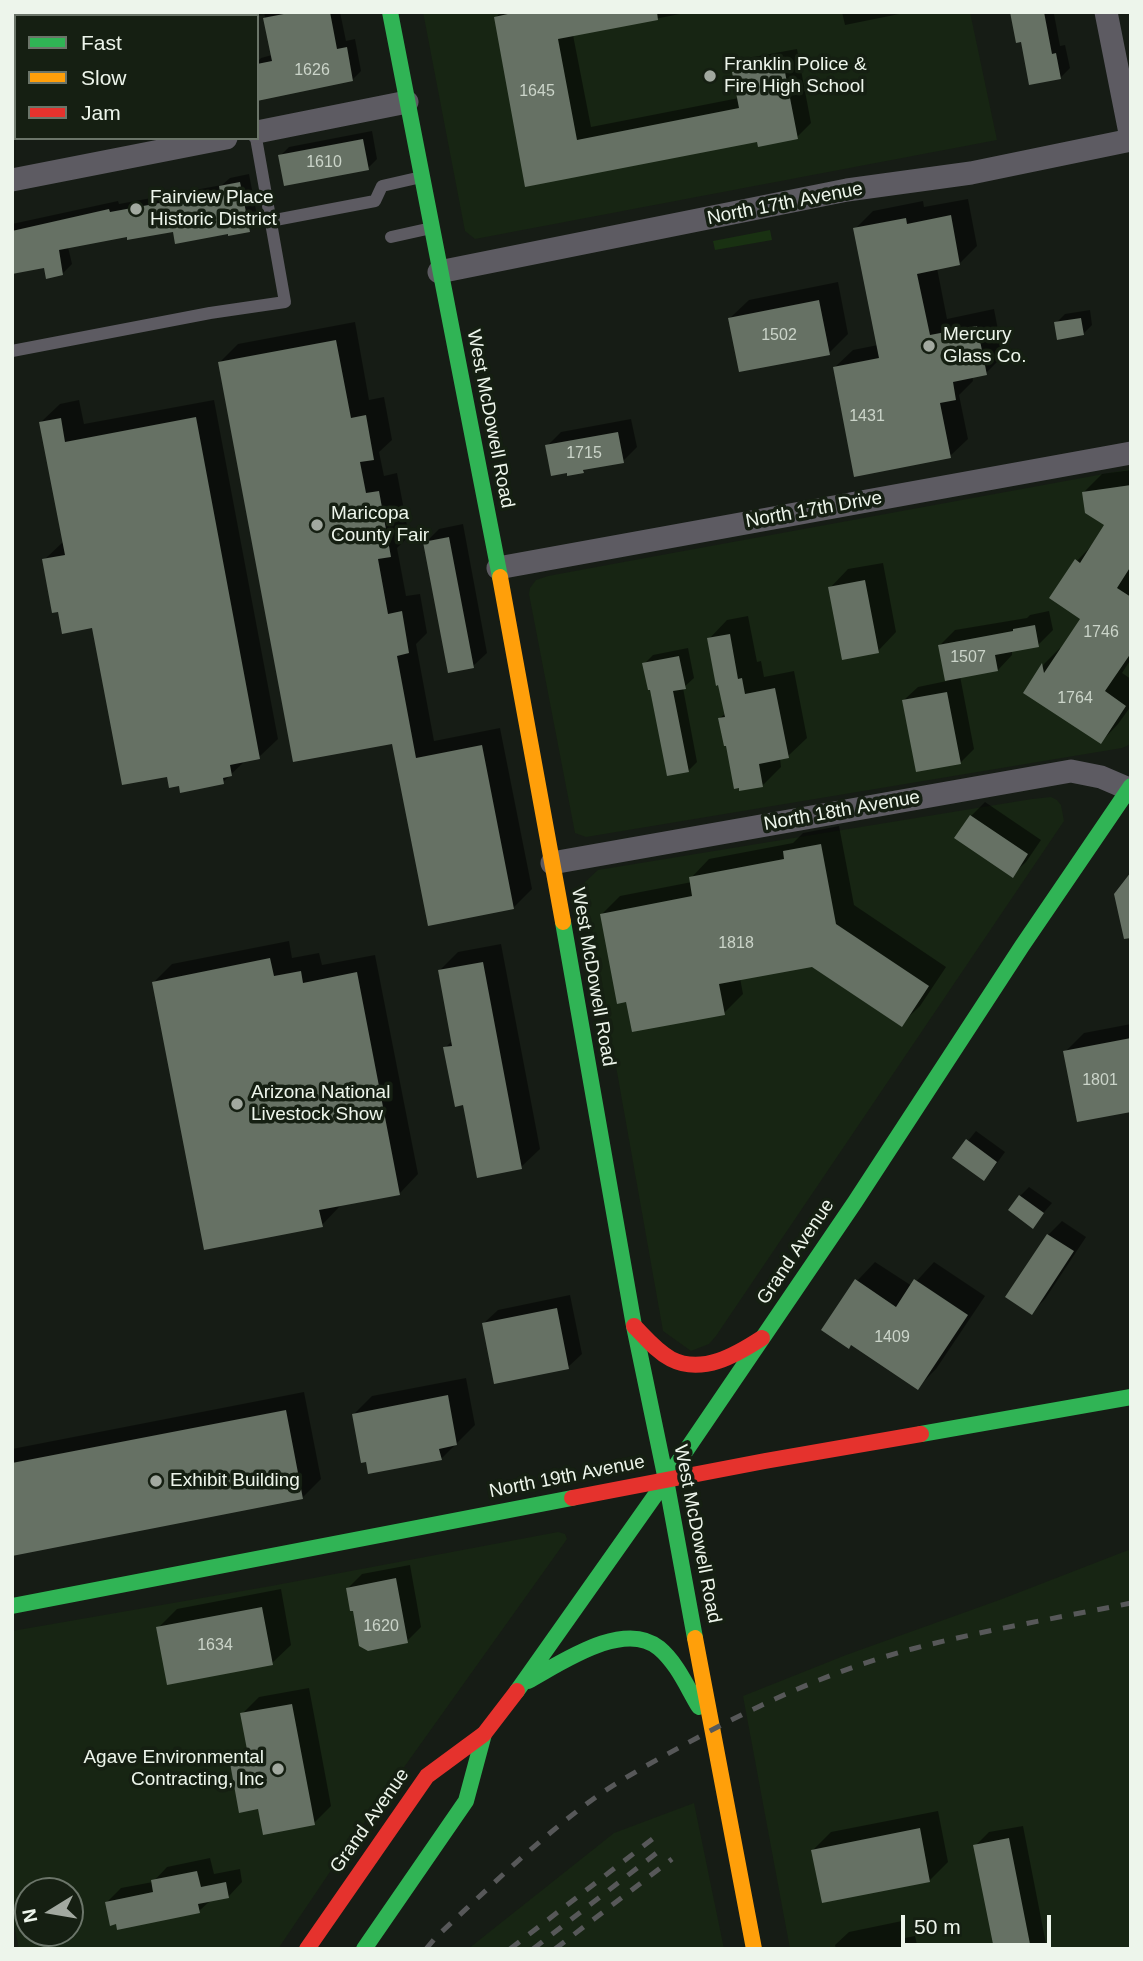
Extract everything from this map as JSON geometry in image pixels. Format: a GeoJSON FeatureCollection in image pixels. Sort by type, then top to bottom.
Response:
{"type":"FeatureCollection","features":[{"type":"Feature","properties":{"kind":"main road","name":"West McDowell Road"},"geometry":{"type":"LineString","coordinates":[[390,12],[498,568],[634,1326],[666,1480],[754,1949]]}},
{"type":"Feature","properties":{"kind":"main road","name":"Grand Avenue"},"geometry":{"type":"LineString","coordinates":[[307,1949],[427,1776],[484,1734],[521,1685],[666,1480],[849,1211],[1022,946],[1130,789]]}},
{"type":"Feature","properties":{"kind":"main road"},"geometry":{"type":"LineString","coordinates":[[634,1326],[657,1349],[682,1364],[699,1365],[720,1360],[741,1352],[762,1338]]}},
{"type":"Feature","properties":{"kind":"main road","name":"North 19th Avenue"},"geometry":{"type":"LineString","coordinates":[[12,1606],[666,1480],[1131,1397]]}},
{"type":"Feature","properties":{"kind":"main road"},"geometry":{"type":"LineString","coordinates":[[521,1685],[600,1645],[617,1639],[638,1637],[648,1641],[667,1656],[712,1730]]}},
{"type":"Feature","properties":{"kind":"main road","name":"Grand Avenue"},"geometry":{"type":"LineString","coordinates":[[364,1949],[466,1801],[484,1734]]}},
{"type":"Feature","properties":{"kind":"street"},"geometry":{"type":"LineString","coordinates":[[1106,12],[1131,139]]}},
{"type":"Feature","properties":{"kind":"street"},"geometry":{"type":"LineString","coordinates":[[259,132],[407,102]]}},
{"type":"Feature","properties":{"kind":"street","name":"North 17th Avenue"},"geometry":{"type":"LineString","coordinates":[[439,272],[835,193],[971,173],[1131,139]]}},
{"type":"Feature","properties":{"kind":"street"},"geometry":{"type":"LineString","coordinates":[[12,180],[216,140]]}},
{"type":"Feature","properties":{"kind":"street","name":"North 17th Drive"},"geometry":{"type":"LineString","coordinates":[[498,568],[1131,453]]}},
{"type":"Feature","properties":{"kind":"street","name":"North 18th Avenue"},"geometry":{"type":"LineString","coordinates":[[552,863],[1071,771],[1101,777],[1130,789]]}},
{"type":"Feature","properties":{"kind":"lane"},"geometry":{"type":"LineString","coordinates":[[12,351],[210,313],[285,302],[256,140]]}},
{"type":"Feature","properties":{"kind":"lane"},"geometry":{"type":"LineString","coordinates":[[270,221],[375,201],[383,186],[421,177]]}},
{"type":"Feature","properties":{"kind":"lane"},"geometry":{"type":"LineString","coordinates":[[391,237],[431,228]]}},
{"type":"Feature","properties":{"kind":"shaded area","name":"Franklin Police & Fire High School"},"geometry":{"type":"Polygon","coordinates":[[[423,12],[970,12],[997,140],[475,239],[465,231],[423,12]]]}},
{"type":"Feature","properties":{"kind":"shaded area"},"geometry":{"type":"Polygon","coordinates":[[[770,230],[772,240],[715,250],[713,241],[770,230]]]}},
{"type":"Feature","properties":{"kind":"shaded area"},"geometry":{"type":"Polygon","coordinates":[[[1131,469],[1131,743],[1127,746],[586,837],[575,833],[529,594],[536,580],[1131,469]]]}},
{"type":"Feature","properties":{"kind":"shaded area"},"geometry":{"type":"Polygon","coordinates":[[[1051,797],[1061,805],[1064,821],[716,1336],[709,1344],[691,1351],[663,1331],[585,882],[598,870],[1051,797]]]}},
{"type":"Feature","properties":{"kind":"shaded area"},"geometry":{"type":"Polygon","coordinates":[[[558,1532],[565,1534],[567,1539],[342,1854],[278,1949],[19,1949],[84,1947],[84,1877],[14,1877],[14,1924],[12,1631],[558,1532]]]}},
{"type":"Feature","properties":{"kind":"shaded area"},"geometry":{"type":"Polygon","coordinates":[[[1131,1549],[1131,1949],[790,1949],[743,1696],[1131,1549]]]}},
{"type":"Feature","properties":{"kind":"shaded area"},"geometry":{"type":"Polygon","coordinates":[[[694,1803],[724,1949],[468,1949],[614,1833],[694,1803]]]}},
{"type":"Feature","properties":{"kind":"building"},"geometry":{"type":"Polygon","coordinates":[[[294,12],[330,12],[337,49],[347,47],[353,81],[259,101],[259,64],[272,61],[263,18],[294,12]]]}},
{"type":"Feature","properties":{"kind":"building"},"geometry":{"type":"Polygon","coordinates":[[[517,12],[657,12],[658,20],[558,39],[577,140],[739,108],[732,72],[783,62],[798,139],[758,147],[757,142],[525,187],[494,17],[517,12]]]}},
{"type":"Feature","properties":{"kind":"building"},"geometry":{"type":"Polygon","coordinates":[[[1010,12],[1044,12],[1052,54],[1056,53],[1061,79],[1029,85],[1021,42],[1016,43],[1010,12]]]}},
{"type":"Feature","properties":{"kind":"building"},"geometry":{"type":"Polygon","coordinates":[[[363,139],[369,170],[284,186],[278,155],[363,139]]]}},
{"type":"Feature","properties":{"kind":"building"},"geometry":{"type":"Polygon","coordinates":[[[240,182],[250,232],[175,244],[173,232],[127,240],[127,237],[59,250],[63,275],[46,279],[44,268],[12,274],[12,231],[109,209],[110,212],[220,192],[219,186],[240,182]]]}},
{"type":"Feature","properties":{"kind":"building","name":"Mercury Glass Co."},"geometry":{"type":"Polygon","coordinates":[[[951,215],[960,265],[917,274],[930,335],[977,326],[987,375],[953,382],[956,400],[940,403],[951,458],[854,477],[833,367],[879,358],[853,228],[906,218],[907,224],[951,215]]]}},
{"type":"Feature","properties":{"kind":"building"},"geometry":{"type":"Polygon","coordinates":[[[819,300],[830,355],[739,372],[728,318],[819,300]]]}},
{"type":"Feature","properties":{"kind":"building"},"geometry":{"type":"Polygon","coordinates":[[[1081,318],[1084,335],[1057,340],[1054,322],[1081,318]]]}},
{"type":"Feature","properties":{"kind":"building","name":"Maricopa County Fair"},"geometry":{"type":"Polygon","coordinates":[[[336,340],[351,418],[366,415],[374,460],[360,462],[366,493],[379,491],[391,557],[378,559],[388,614],[402,611],[409,653],[397,656],[416,758],[482,745],[514,909],[428,926],[392,744],[293,762],[218,362],[336,340]]]}},
{"type":"Feature","properties":{"kind":"building"},"geometry":{"type":"Polygon","coordinates":[[[196,417],[260,759],[230,765],[232,776],[223,778],[224,784],[180,793],[179,786],[169,788],[167,777],[122,785],[92,628],[62,634],[58,612],[52,613],[42,559],[65,555],[39,422],[61,418],[65,442],[196,417]]]}},
{"type":"Feature","properties":{"kind":"building"},"geometry":{"type":"Polygon","coordinates":[[[618,432],[624,463],[583,470],[584,473],[551,476],[545,445],[618,432]]]}},
{"type":"Feature","properties":{"kind":"building"},"geometry":{"type":"Polygon","coordinates":[[[1131,485],[1131,566],[1117,588],[1131,597],[1131,653],[1105,691],[1126,706],[1101,744],[1023,693],[1042,663],[1044,673],[1080,619],[1049,598],[1075,559],[1080,563],[1104,525],[1085,513],[1082,492],[1131,485]]]}},
{"type":"Feature","properties":{"kind":"building"},"geometry":{"type":"Polygon","coordinates":[[[449,537],[474,668],[448,673],[423,542],[449,537]]]}},
{"type":"Feature","properties":{"kind":"building"},"geometry":{"type":"Polygon","coordinates":[[[865,580],[879,653],[842,660],[828,587],[865,580]]]}},
{"type":"Feature","properties":{"kind":"building"},"geometry":{"type":"Polygon","coordinates":[[[1035,625],[1039,647],[995,655],[998,671],[945,681],[938,645],[1035,625]]]}},
{"type":"Feature","properties":{"kind":"building"},"geometry":{"type":"Polygon","coordinates":[[[730,634],[738,679],[742,678],[745,694],[775,688],[789,758],[759,764],[763,787],[739,791],[739,788],[734,789],[718,718],[725,717],[707,638],[730,634]]]}},
{"type":"Feature","properties":{"kind":"building"},"geometry":{"type":"Polygon","coordinates":[[[679,656],[686,689],[673,691],[689,772],[667,776],[642,663],[679,656]]]}},
{"type":"Feature","properties":{"kind":"building"},"geometry":{"type":"Polygon","coordinates":[[[947,692],[961,764],[916,772],[902,700],[947,692]]]}},
{"type":"Feature","properties":{"kind":"building"},"geometry":{"type":"Polygon","coordinates":[[[970,815],[1028,854],[1013,878],[954,838],[970,815]]]}},
{"type":"Feature","properties":{"kind":"building"},"geometry":{"type":"Polygon","coordinates":[[[821,844],[836,924],[929,986],[902,1027],[812,967],[719,984],[725,1015],[632,1032],[626,1002],[617,1004],[600,914],[692,896],[689,877],[784,859],[783,851],[821,844]]]}},
{"type":"Feature","properties":{"kind":"building"},"geometry":{"type":"Polygon","coordinates":[[[1131,872],[1131,938],[1124,939],[1114,894],[1131,872]]]}},
{"type":"Feature","properties":{"kind":"building","name":"Arizona National Livestock Show"},"geometry":{"type":"Polygon","coordinates":[[[270,958],[274,976],[301,971],[303,983],[357,972],[400,1195],[319,1210],[323,1227],[204,1250],[152,982],[270,958]]]}},
{"type":"Feature","properties":{"kind":"building"},"geometry":{"type":"Polygon","coordinates":[[[483,962],[522,1169],[477,1178],[463,1105],[455,1107],[443,1047],[452,1046],[438,970],[483,962]]]}},
{"type":"Feature","properties":{"kind":"building"},"geometry":{"type":"Polygon","coordinates":[[[1131,1038],[1131,1112],[1077,1122],[1063,1051],[1131,1038]]]}},
{"type":"Feature","properties":{"kind":"building"},"geometry":{"type":"Polygon","coordinates":[[[966,1139],[997,1162],[984,1181],[952,1158],[966,1139]]]}},
{"type":"Feature","properties":{"kind":"building"},"geometry":{"type":"Polygon","coordinates":[[[1019,1195],[1044,1213],[1033,1229],[1008,1210],[1019,1195]]]}},
{"type":"Feature","properties":{"kind":"building"},"geometry":{"type":"Polygon","coordinates":[[[1047,1234],[1074,1251],[1032,1315],[1005,1297],[1047,1234]]]}},
{"type":"Feature","properties":{"kind":"building"},"geometry":{"type":"Polygon","coordinates":[[[855,1279],[896,1307],[914,1279],[968,1315],[918,1390],[851,1345],[849,1349],[821,1330],[855,1279]]]}},
{"type":"Feature","properties":{"kind":"building"},"geometry":{"type":"Polygon","coordinates":[[[557,1308],[569,1369],[494,1384],[482,1323],[557,1308]]]}},
{"type":"Feature","properties":{"kind":"building"},"geometry":{"type":"Polygon","coordinates":[[[448,1395],[457,1445],[439,1449],[442,1460],[368,1474],[366,1462],[361,1463],[352,1414],[448,1395]]]}},
{"type":"Feature","properties":{"kind":"building","name":"Exhibit Building"},"geometry":{"type":"Polygon","coordinates":[[[286,1410],[303,1499],[12,1556],[12,1463],[286,1410]]]}},
{"type":"Feature","properties":{"kind":"building"},"geometry":{"type":"Polygon","coordinates":[[[396,1578],[408,1643],[368,1651],[359,1646],[346,1588],[396,1578]]]}},
{"type":"Feature","properties":{"kind":"building"},"geometry":{"type":"Polygon","coordinates":[[[262,1607],[273,1665],[167,1685],[156,1627],[262,1607]]]}},
{"type":"Feature","properties":{"kind":"building","name":"Agave Environmental Contracting, Inc"},"geometry":{"type":"Polygon","coordinates":[[[292,1704],[315,1825],[263,1835],[258,1809],[239,1813],[230,1763],[249,1760],[240,1713],[292,1704]]]}},
{"type":"Feature","properties":{"kind":"building"},"geometry":{"type":"Polygon","coordinates":[[[920,1828],[930,1882],[822,1903],[811,1850],[920,1828]]]}},
{"type":"Feature","properties":{"kind":"building"},"geometry":{"type":"Polygon","coordinates":[[[1009,1838],[1031,1949],[994,1949],[973,1845],[1009,1838]]]}},
{"type":"Feature","properties":{"kind":"building"},"geometry":{"type":"Polygon","coordinates":[[[197,1871],[201,1887],[226,1882],[229,1898],[198,1904],[200,1913],[117,1930],[116,1924],[110,1926],[105,1902],[153,1892],[151,1880],[197,1871]]]}},
{"type":"Feature","properties":{"kind":"railway"},"geometry":{"type":"LineString","coordinates":[[426,1949],[514,1865],[596,1797],[649,1764],[737,1717],[823,1678],[912,1649],[1131,1603]]}},
{"type":"Feature","properties":{"kind":"railway"},"geometry":{"type":"LineString","coordinates":[[510,1949],[655,1837]]}},
{"type":"Feature","properties":{"kind":"railway"},"geometry":{"type":"LineString","coordinates":[[533,1949],[663,1848]]}},
{"type":"Feature","properties":{"kind":"railway"},"geometry":{"type":"LineString","coordinates":[[555,1949],[672,1859]]}},
{"type":"Feature","properties":{"kind":"traffic: fast"},"geometry":{"type":"LineString","coordinates":[[390,12],[500,577]]}},
{"type":"Feature","properties":{"kind":"traffic: fast"},"geometry":{"type":"LineString","coordinates":[[666,1480],[855,1202],[1022,946],[1131,786]]}},
{"type":"Feature","properties":{"kind":"traffic: fast"},"geometry":{"type":"LineString","coordinates":[[563,922],[634,1326],[695,1638]]}},
{"type":"Feature","properties":{"kind":"traffic: fast"},"geometry":{"type":"LineString","coordinates":[[921,1434],[1131,1397]]}},
{"type":"Feature","properties":{"kind":"traffic: fast"},"geometry":{"type":"LineString","coordinates":[[517,1691],[666,1480]]}},
{"type":"Feature","properties":{"kind":"traffic: fast"},"geometry":{"type":"LineString","coordinates":[[12,1606],[572,1498]]}},
{"type":"Feature","properties":{"kind":"traffic: fast"},"geometry":{"type":"LineString","coordinates":[[528,1681],[593,1647],[628,1638],[645,1640],[659,1648],[671,1661],[699,1707]]}},
{"type":"Feature","properties":{"kind":"traffic: fast"},"geometry":{"type":"LineString","coordinates":[[364,1949],[466,1801],[484,1734]]}},
{"type":"Feature","properties":{"kind":"traffic: slow"},"geometry":{"type":"LineString","coordinates":[[500,577],[563,922]]}},
{"type":"Feature","properties":{"kind":"traffic: slow"},"geometry":{"type":"LineString","coordinates":[[695,1638],[754,1949]]}},
{"type":"Feature","properties":{"kind":"traffic: jam"},"geometry":{"type":"LineString","coordinates":[[634,1326],[666,1356],[695,1365],[718,1361],[762,1338]]}},
{"type":"Feature","properties":{"kind":"traffic: jam"},"geometry":{"type":"LineString","coordinates":[[572,1498],[921,1434]]}},
{"type":"Feature","properties":{"kind":"traffic: jam"},"geometry":{"type":"LineString","coordinates":[[307,1949],[427,1776],[484,1734],[517,1691]]}},
{"type":"Feature","properties":{"kind":"place","name":"Franklin Police & Fire High School"},"geometry":{"type":"Point","coordinates":[710,76]}},
{"type":"Feature","properties":{"kind":"place","name":"Fairview Place Historic District"},"geometry":{"type":"Point","coordinates":[136,209]}},
{"type":"Feature","properties":{"kind":"place","name":"Mercury Glass Co."},"geometry":{"type":"Point","coordinates":[929,346]}},
{"type":"Feature","properties":{"kind":"place","name":"Maricopa County Fair"},"geometry":{"type":"Point","coordinates":[317,525]}},
{"type":"Feature","properties":{"kind":"place","name":"Arizona National Livestock Show"},"geometry":{"type":"Point","coordinates":[237,1104]}},
{"type":"Feature","properties":{"kind":"place","name":"Exhibit Building"},"geometry":{"type":"Point","coordinates":[156,1481]}},
{"type":"Feature","properties":{"kind":"place","name":"Agave Environmental Contracting, Inc"},"geometry":{"type":"Point","coordinates":[278,1769]}}]}
